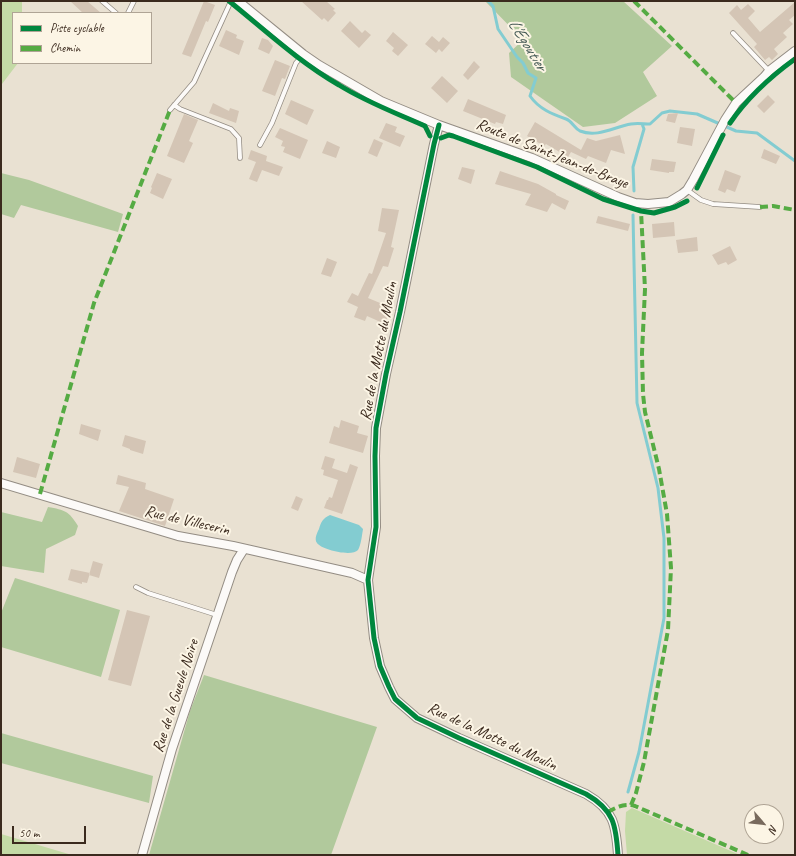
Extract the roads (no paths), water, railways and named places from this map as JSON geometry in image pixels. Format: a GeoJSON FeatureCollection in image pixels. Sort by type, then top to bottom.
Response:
{"type":"FeatureCollection","features":[{"type":"Feature","properties":{"kind":"street","name":"Route de Saint-Jean-de-Braye"},"geometry":{"type":"LineString","coordinates":[[238,1],[320,66],[381,101],[439,125],[532,158],[606,192],[636,203],[648,204],[669,202],[687,190],[725,120],[736,103],[764,77],[768,71],[795,51]]}},
{"type":"Feature","properties":{"kind":"street","name":"Rue de la Motte du Moulin"},"geometry":{"type":"LineString","coordinates":[[439,125],[386,374],[376,428],[376,527],[368,580],[374,638],[380,666],[395,699],[417,718],[595,799],[608,812],[615,825],[618,855]]}},
{"type":"Feature","properties":{"kind":"street","name":"Rue de Villeserin"},"geometry":{"type":"LineString","coordinates":[[1,484],[178,536],[352,573],[368,580]]}},
{"type":"Feature","properties":{"kind":"street","name":"Rue de la Gueule Noire"},"geometry":{"type":"LineString","coordinates":[[142,855],[172,749],[217,615],[237,560],[244,549]]}},
{"type":"Feature","properties":{"kind":"lane"},"geometry":{"type":"LineString","coordinates":[[102,1],[115,12]]}},
{"type":"Feature","properties":{"kind":"lane"},"geometry":{"type":"LineString","coordinates":[[128,12],[134,1]]}},
{"type":"Feature","properties":{"kind":"lane"},"geometry":{"type":"LineString","coordinates":[[170,110],[194,82],[200,72],[231,1]]}},
{"type":"Feature","properties":{"kind":"lane"},"geometry":{"type":"LineString","coordinates":[[733,33],[768,71]]}},
{"type":"Feature","properties":{"kind":"lane"},"geometry":{"type":"LineString","coordinates":[[260,145],[272,122],[296,63],[303,54]]}},
{"type":"Feature","properties":{"kind":"lane"},"geometry":{"type":"LineString","coordinates":[[174,105],[180,109],[231,129],[239,138],[240,158]]}},
{"type":"Feature","properties":{"kind":"lane"},"geometry":{"type":"LineString","coordinates":[[687,190],[701,200],[713,204],[760,207]]}},
{"type":"Feature","properties":{"kind":"lane"},"geometry":{"type":"LineString","coordinates":[[136,587],[148,594],[217,615]]}},
{"type":"Feature","properties":{"kind":"water"},"geometry":{"type":"Polygon","coordinates":[[[330,515],[359,525],[363,529],[361,543],[358,550],[350,553],[337,552],[320,546],[317,543],[316,536],[321,524],[324,519],[330,515]]]}},
{"type":"Feature","properties":{"kind":"waterway","name":"L'Egoutier"},"geometry":{"type":"LineString","coordinates":[[488,1],[493,6],[498,29],[517,57],[523,63],[528,73],[536,78],[530,96],[542,108],[568,120],[580,131],[586,133],[599,133],[625,125],[650,124],[662,113],[670,111],[697,114],[736,131],[757,133],[795,161]]}},
{"type":"Feature","properties":{"kind":"waterway"},"geometry":{"type":"LineString","coordinates":[[634,191],[633,167],[644,129],[642,124]]}},
{"type":"Feature","properties":{"kind":"waterway"},"geometry":{"type":"LineString","coordinates":[[628,792],[639,752],[664,618],[664,538],[658,488],[637,403],[633,215]]}}]}
